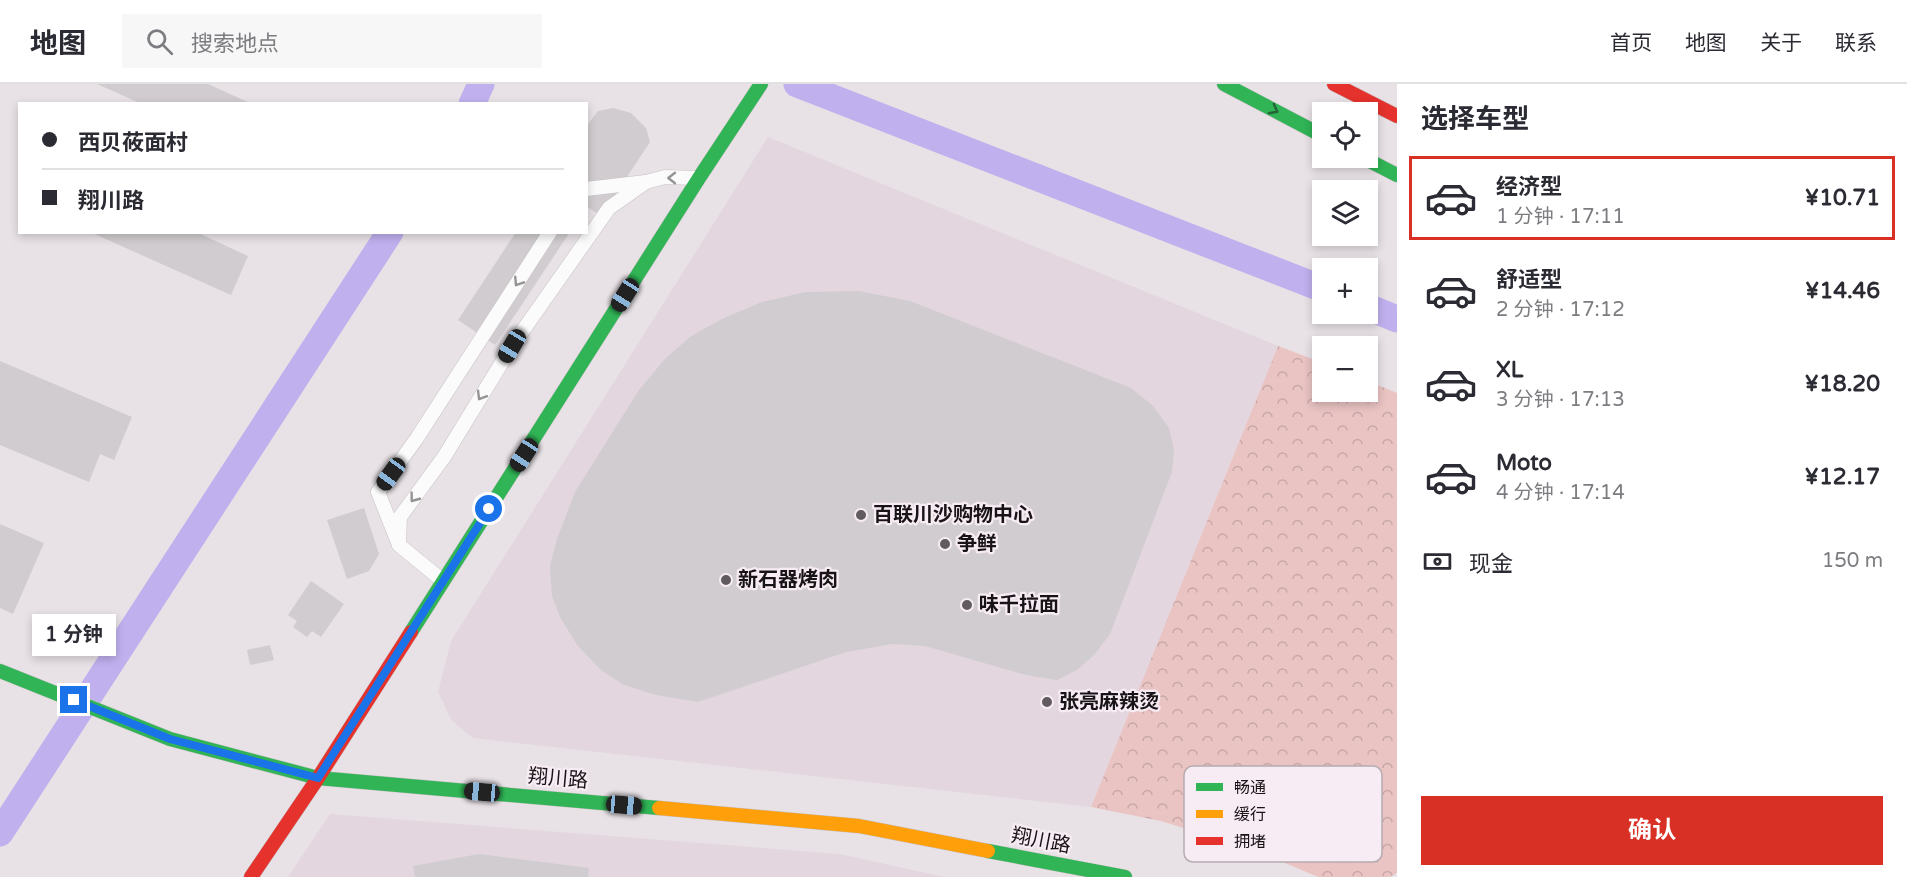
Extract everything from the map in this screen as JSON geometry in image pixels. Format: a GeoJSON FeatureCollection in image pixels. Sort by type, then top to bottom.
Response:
{"type":"FeatureCollection","features":[{"type":"Feature","properties":{"kind":"street"},"geometry":{"type":"LineString","coordinates":[[251,877],[318,778],[760,84]]}},
{"type":"Feature","properties":{"kind":"street"},"geometry":{"type":"LineString","coordinates":[[1224,84],[1312,130]]}},
{"type":"Feature","properties":{"kind":"street"},"geometry":{"type":"LineString","coordinates":[[1334,84],[1397,116]]}},
{"type":"Feature","properties":{"kind":"street"},"geometry":{"type":"LineString","coordinates":[[1378,165],[1397,175]]}},
{"type":"Feature","properties":{"kind":"street","name":"翔川路"},"geometry":{"type":"LineString","coordinates":[[0,670],[170,739],[318,778],[859,826],[1125,877]]}},
{"type":"Feature","properties":{"kind":"lane"},"geometry":{"type":"LineString","coordinates":[[588,189],[646,182],[665,177],[699,178]]}},
{"type":"Feature","properties":{"kind":"lane"},"geometry":{"type":"LineString","coordinates":[[399,545],[400,517],[444,457],[512,346],[609,208],[646,182]]}},
{"type":"Feature","properties":{"kind":"lane"},"geometry":{"type":"LineString","coordinates":[[443,581],[399,545],[378,492],[424,429],[549,234]]}},
{"type":"Feature","properties":{"kind":"shaded area"},"geometry":{"type":"Polygon","coordinates":[[[768,137],[1278,346],[1091,807],[473,738],[452,721],[438,692],[451,641],[768,137]]]}},
{"type":"Feature","properties":{"kind":"shaded area"},"geometry":{"type":"Polygon","coordinates":[[[330,814],[840,854],[944,877],[288,877],[330,814]]]}},
{"type":"Feature","properties":{"kind":"green space"},"geometry":{"type":"Polygon","coordinates":[[[1278,346],[1312,359],[1312,402],[1378,402],[1378,385],[1397,393],[1397,873],[1390,877],[1318,877],[1283,862],[1382,862],[1382,766],[1184,766],[1184,828],[1161,821],[1091,807],[1278,346]]]}},
{"type":"Feature","properties":{"kind":"building"},"geometry":{"type":"Polygon","coordinates":[[[97,84],[208,84],[248,102],[138,102],[97,84]]]}},
{"type":"Feature","properties":{"kind":"building"},"geometry":{"type":"Polygon","coordinates":[[[613,108],[631,113],[646,128],[650,142],[601,216],[588,207],[588,124],[598,111],[613,108]]]}},
{"type":"Feature","properties":{"kind":"building"},"geometry":{"type":"Polygon","coordinates":[[[94,234],[200,234],[248,256],[231,295],[94,234]]]}},
{"type":"Feature","properties":{"kind":"building"},"geometry":{"type":"Polygon","coordinates":[[[515,234],[569,234],[495,345],[458,320],[515,234]]]}},
{"type":"Feature","properties":{"kind":"building","name":"百联川沙购物中心"},"geometry":{"type":"Polygon","coordinates":[[[858,291],[910,301],[1131,388],[1153,406],[1169,428],[1174,450],[1172,472],[1110,634],[1094,655],[1077,670],[1057,680],[1026,675],[925,646],[892,644],[846,652],[698,702],[656,695],[624,685],[602,671],[578,646],[561,619],[552,596],[550,566],[557,539],[575,492],[639,390],[665,359],[691,336],[724,318],[762,302],[806,292],[858,291]]]}},
{"type":"Feature","properties":{"kind":"building"},"geometry":{"type":"Polygon","coordinates":[[[0,361],[132,417],[114,460],[100,454],[89,482],[0,445],[0,361]]]}},
{"type":"Feature","properties":{"kind":"building"},"geometry":{"type":"Polygon","coordinates":[[[364,508],[379,554],[369,571],[347,579],[327,520],[364,508]]]}},
{"type":"Feature","properties":{"kind":"building"},"geometry":{"type":"Polygon","coordinates":[[[0,524],[44,543],[13,614],[0,608],[0,524]]]}},
{"type":"Feature","properties":{"kind":"building"},"geometry":{"type":"Polygon","coordinates":[[[311,581],[344,604],[321,637],[312,631],[307,637],[293,627],[297,621],[288,615],[311,581]]]}},
{"type":"Feature","properties":{"kind":"building"},"geometry":{"type":"Polygon","coordinates":[[[270,645],[274,660],[250,665],[247,650],[270,645]]]}},
{"type":"Feature","properties":{"kind":"building"},"geometry":{"type":"Polygon","coordinates":[[[479,854],[589,868],[588,877],[415,877],[413,866],[479,854]]]}},
{"type":"Feature","properties":{"kind":"waterway"},"geometry":{"type":"LineString","coordinates":[[473,102],[481,84]]}},
{"type":"Feature","properties":{"kind":"waterway"},"geometry":{"type":"LineString","coordinates":[[797,84],[1312,285]]}},
{"type":"Feature","properties":{"kind":"waterway"},"geometry":{"type":"LineString","coordinates":[[0,833],[389,234]]}},
{"type":"Feature","properties":{"kind":"waterway"},"geometry":{"type":"LineString","coordinates":[[1378,311],[1397,319]]}},
{"type":"Feature","properties":{"kind":"traffic: fast"},"geometry":{"type":"LineString","coordinates":[[411,632],[761,84]]}},
{"type":"Feature","properties":{"kind":"traffic: fast"},"geometry":{"type":"LineString","coordinates":[[1224,84],[1312,130]]}},
{"type":"Feature","properties":{"kind":"traffic: fast"},"geometry":{"type":"LineString","coordinates":[[1378,165],[1397,175]]}},
{"type":"Feature","properties":{"kind":"traffic: fast"},"geometry":{"type":"LineString","coordinates":[[0,671],[170,739],[318,778],[659,808]]}},
{"type":"Feature","properties":{"kind":"traffic: fast"},"geometry":{"type":"LineString","coordinates":[[988,851],[1125,877]]}},
{"type":"Feature","properties":{"kind":"traffic: slow"},"geometry":{"type":"LineString","coordinates":[[659,808],[859,826],[988,851]]}},
{"type":"Feature","properties":{"kind":"traffic: jam"},"geometry":{"type":"LineString","coordinates":[[1334,84],[1397,116]]}},
{"type":"Feature","properties":{"kind":"traffic: jam"},"geometry":{"type":"LineString","coordinates":[[251,877],[318,778],[411,632]]}},
{"type":"Feature","properties":{"kind":"place","name":"百联川沙购物中心"},"geometry":{"type":"Point","coordinates":[861,515]}},
{"type":"Feature","properties":{"kind":"place","name":"争鲜"},"geometry":{"type":"Point","coordinates":[945,544]}},
{"type":"Feature","properties":{"kind":"place","name":"新石器烤肉"},"geometry":{"type":"Point","coordinates":[726,580]}},
{"type":"Feature","properties":{"kind":"place","name":"味千拉面"},"geometry":{"type":"Point","coordinates":[967,605]}},
{"type":"Feature","properties":{"kind":"place","name":"张亮麻辣烫"},"geometry":{"type":"Point","coordinates":[1047,702]}},
{"type":"Feature","properties":{"kind":"route"},"geometry":{"type":"LineString","coordinates":[[74,700],[170,739],[318,778],[489,509]]}}]}
